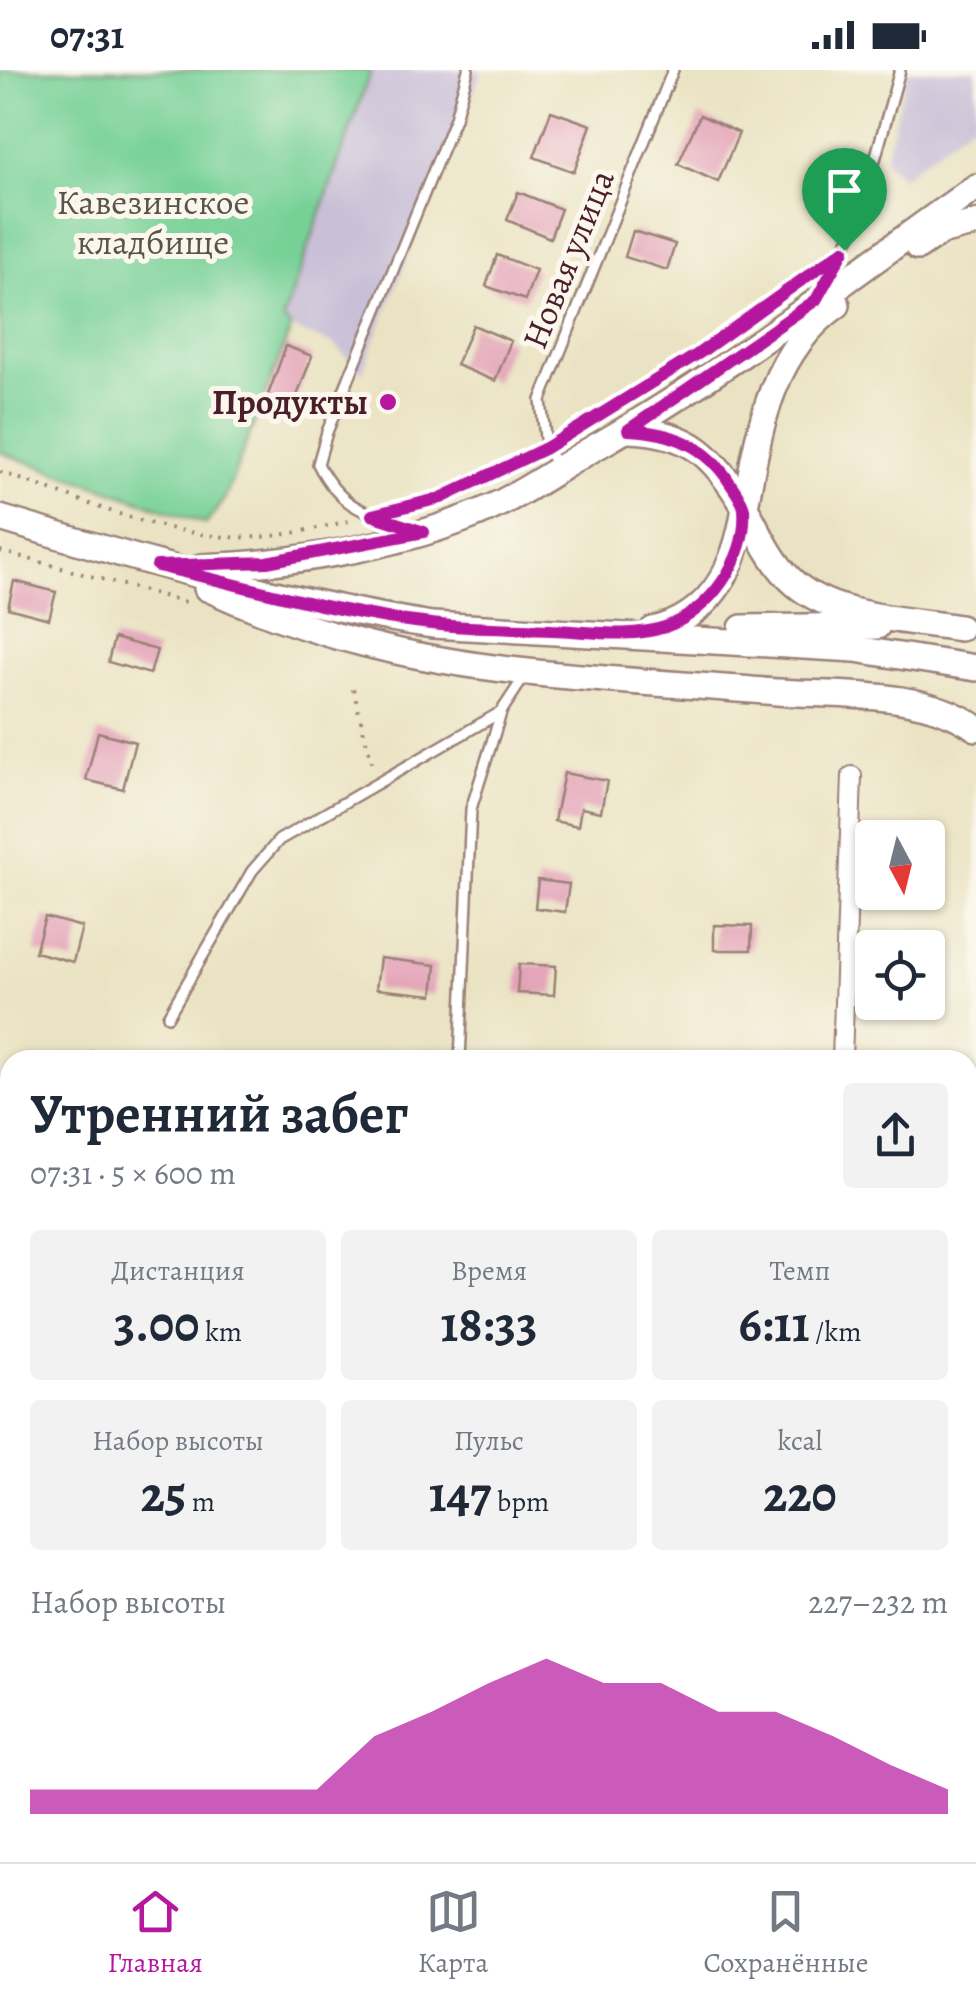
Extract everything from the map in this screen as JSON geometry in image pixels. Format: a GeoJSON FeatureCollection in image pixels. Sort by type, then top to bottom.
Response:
{"type":"FeatureCollection","features":[{"type":"Feature","properties":{"kind":"main road"},"geometry":{"type":"LineString","coordinates":[[157,566],[267,562],[424,532],[496,506],[553,458],[628,430],[976,187]]}},
{"type":"Feature","properties":{"kind":"main road"},"geometry":{"type":"LineString","coordinates":[[638,634],[681,621],[713,594],[734,559],[769,397],[801,336],[820,316],[940,232],[976,223]]}},
{"type":"Feature","properties":{"kind":"main road"},"geometry":{"type":"LineString","coordinates":[[628,430],[670,434],[703,452],[723,472],[774,560],[808,593],[855,610],[968,629]]}},
{"type":"Feature","properties":{"kind":"main road"},"geometry":{"type":"LineString","coordinates":[[0,518],[157,566],[369,615],[432,625],[855,649],[976,668]]}},
{"type":"Feature","properties":{"kind":"main road"},"geometry":{"type":"LineString","coordinates":[[157,566],[278,621],[393,654],[528,672],[895,700],[959,715],[976,728]]}},
{"type":"Feature","properties":{"kind":"main road"},"geometry":{"type":"LineString","coordinates":[[638,634],[800,625],[968,629]]}},
{"type":"Feature","properties":{"kind":"street"},"geometry":{"type":"LineString","coordinates":[[842,1050],[852,776]]}},
{"type":"Feature","properties":{"kind":"lane"},"geometry":{"type":"LineString","coordinates":[[424,532],[372,515],[333,494],[318,464],[327,432],[455,118],[468,70]]}},
{"type":"Feature","properties":{"kind":"lane","name":"Новая улица"},"geometry":{"type":"LineString","coordinates":[[553,458],[541,400],[673,70]]}},
{"type":"Feature","properties":{"kind":"lane"},"geometry":{"type":"LineString","coordinates":[[816,300],[856,224],[900,70]]}},
{"type":"Feature","properties":{"kind":"lane"},"geometry":{"type":"LineString","coordinates":[[460,1050],[471,808],[501,712],[528,672]]}},
{"type":"Feature","properties":{"kind":"lane"},"geometry":{"type":"LineString","coordinates":[[168,1016],[252,871],[279,840],[501,712]]}},
{"type":"Feature","properties":{"kind":"path"},"geometry":{"type":"LineString","coordinates":[[714,342],[812,274]]}},
{"type":"Feature","properties":{"kind":"path"},"geometry":{"type":"LineString","coordinates":[[580,427],[681,364]]}},
{"type":"Feature","properties":{"kind":"path"},"geometry":{"type":"LineString","coordinates":[[0,472],[178,530],[231,537],[298,533],[372,515],[441,498],[553,458]]}},
{"type":"Feature","properties":{"kind":"path"},"geometry":{"type":"LineString","coordinates":[[0,551],[202,607]]}},
{"type":"Feature","properties":{"kind":"path"},"geometry":{"type":"LineString","coordinates":[[353,689],[376,782]]}},
{"type":"Feature","properties":{"kind":"shaded area"},"geometry":{"type":"Polygon","coordinates":[[[371,70],[482,70],[362,372],[335,345],[291,328],[282,319],[371,70]]]}},
{"type":"Feature","properties":{"kind":"shaded area"},"geometry":{"type":"Polygon","coordinates":[[[908,70],[976,70],[976,120],[902,177],[884,161],[908,70]]]}},
{"type":"Feature","properties":{"kind":"green space","name":"Кавезинское кладбище"},"geometry":{"type":"Polygon","coordinates":[[[0,70],[371,70],[283,319],[291,328],[225,498],[206,524],[0,452],[0,70]]]}},
{"type":"Feature","properties":{"kind":"building"},"geometry":{"type":"Polygon","coordinates":[[[551,111],[591,125],[574,172],[534,157],[551,111]]]}},
{"type":"Feature","properties":{"kind":"building"},"geometry":{"type":"Polygon","coordinates":[[[700,115],[739,133],[718,182],[678,164],[700,115]]]}},
{"type":"Feature","properties":{"kind":"building"},"geometry":{"type":"Polygon","coordinates":[[[518,192],[561,209],[550,238],[507,220],[518,192]]]}},
{"type":"Feature","properties":{"kind":"building"},"geometry":{"type":"Polygon","coordinates":[[[633,231],[675,244],[667,270],[625,257],[633,231]]]}},
{"type":"Feature","properties":{"kind":"building"},"geometry":{"type":"Polygon","coordinates":[[[497,255],[536,270],[525,300],[486,286],[497,255]]]}},
{"type":"Feature","properties":{"kind":"building"},"geometry":{"type":"Polygon","coordinates":[[[473,325],[511,341],[495,381],[456,365],[473,325]]]}},
{"type":"Feature","properties":{"kind":"building"},"geometry":{"type":"Polygon","coordinates":[[[286,346],[312,356],[288,420],[262,411],[286,346]]]}},
{"type":"Feature","properties":{"kind":"building"},"geometry":{"type":"Polygon","coordinates":[[[14,581],[56,592],[49,619],[8,608],[14,581]]]}},
{"type":"Feature","properties":{"kind":"building"},"geometry":{"type":"Polygon","coordinates":[[[114,638],[157,650],[150,674],[108,662],[114,638]]]}},
{"type":"Feature","properties":{"kind":"building"},"geometry":{"type":"Polygon","coordinates":[[[98,732],[135,742],[123,789],[86,780],[98,732]]]}},
{"type":"Feature","properties":{"kind":"building"},"geometry":{"type":"Polygon","coordinates":[[[564,773],[607,781],[601,812],[581,808],[578,826],[554,821],[564,773]]]}},
{"type":"Feature","properties":{"kind":"building"},"geometry":{"type":"Polygon","coordinates":[[[538,880],[569,884],[565,912],[535,908],[538,880]]]}},
{"type":"Feature","properties":{"kind":"building"},"geometry":{"type":"Polygon","coordinates":[[[45,917],[82,927],[73,962],[35,952],[45,917]]]}},
{"type":"Feature","properties":{"kind":"building"},"geometry":{"type":"Polygon","coordinates":[[[714,925],[752,926],[751,950],[714,950],[714,925]]]}},
{"type":"Feature","properties":{"kind":"building"},"geometry":{"type":"Polygon","coordinates":[[[380,958],[436,965],[433,995],[376,989],[380,958]]]}},
{"type":"Feature","properties":{"kind":"building"},"geometry":{"type":"Polygon","coordinates":[[[519,964],[556,966],[554,995],[517,993],[519,964]]]}},
{"type":"Feature","properties":{"kind":"place","name":"Продукты"},"geometry":{"type":"Point","coordinates":[388,402]}},
{"type":"Feature","properties":{"kind":"route"},"geometry":{"type":"LineString","coordinates":[[844,250],[816,300],[628,430],[670,434],[703,452],[723,472],[744,506],[740,538],[728,571],[704,604],[681,621],[638,634],[432,625],[369,615],[157,566],[267,562],[424,532],[372,515],[441,498],[546,448],[698,354],[844,250]]}}]}
